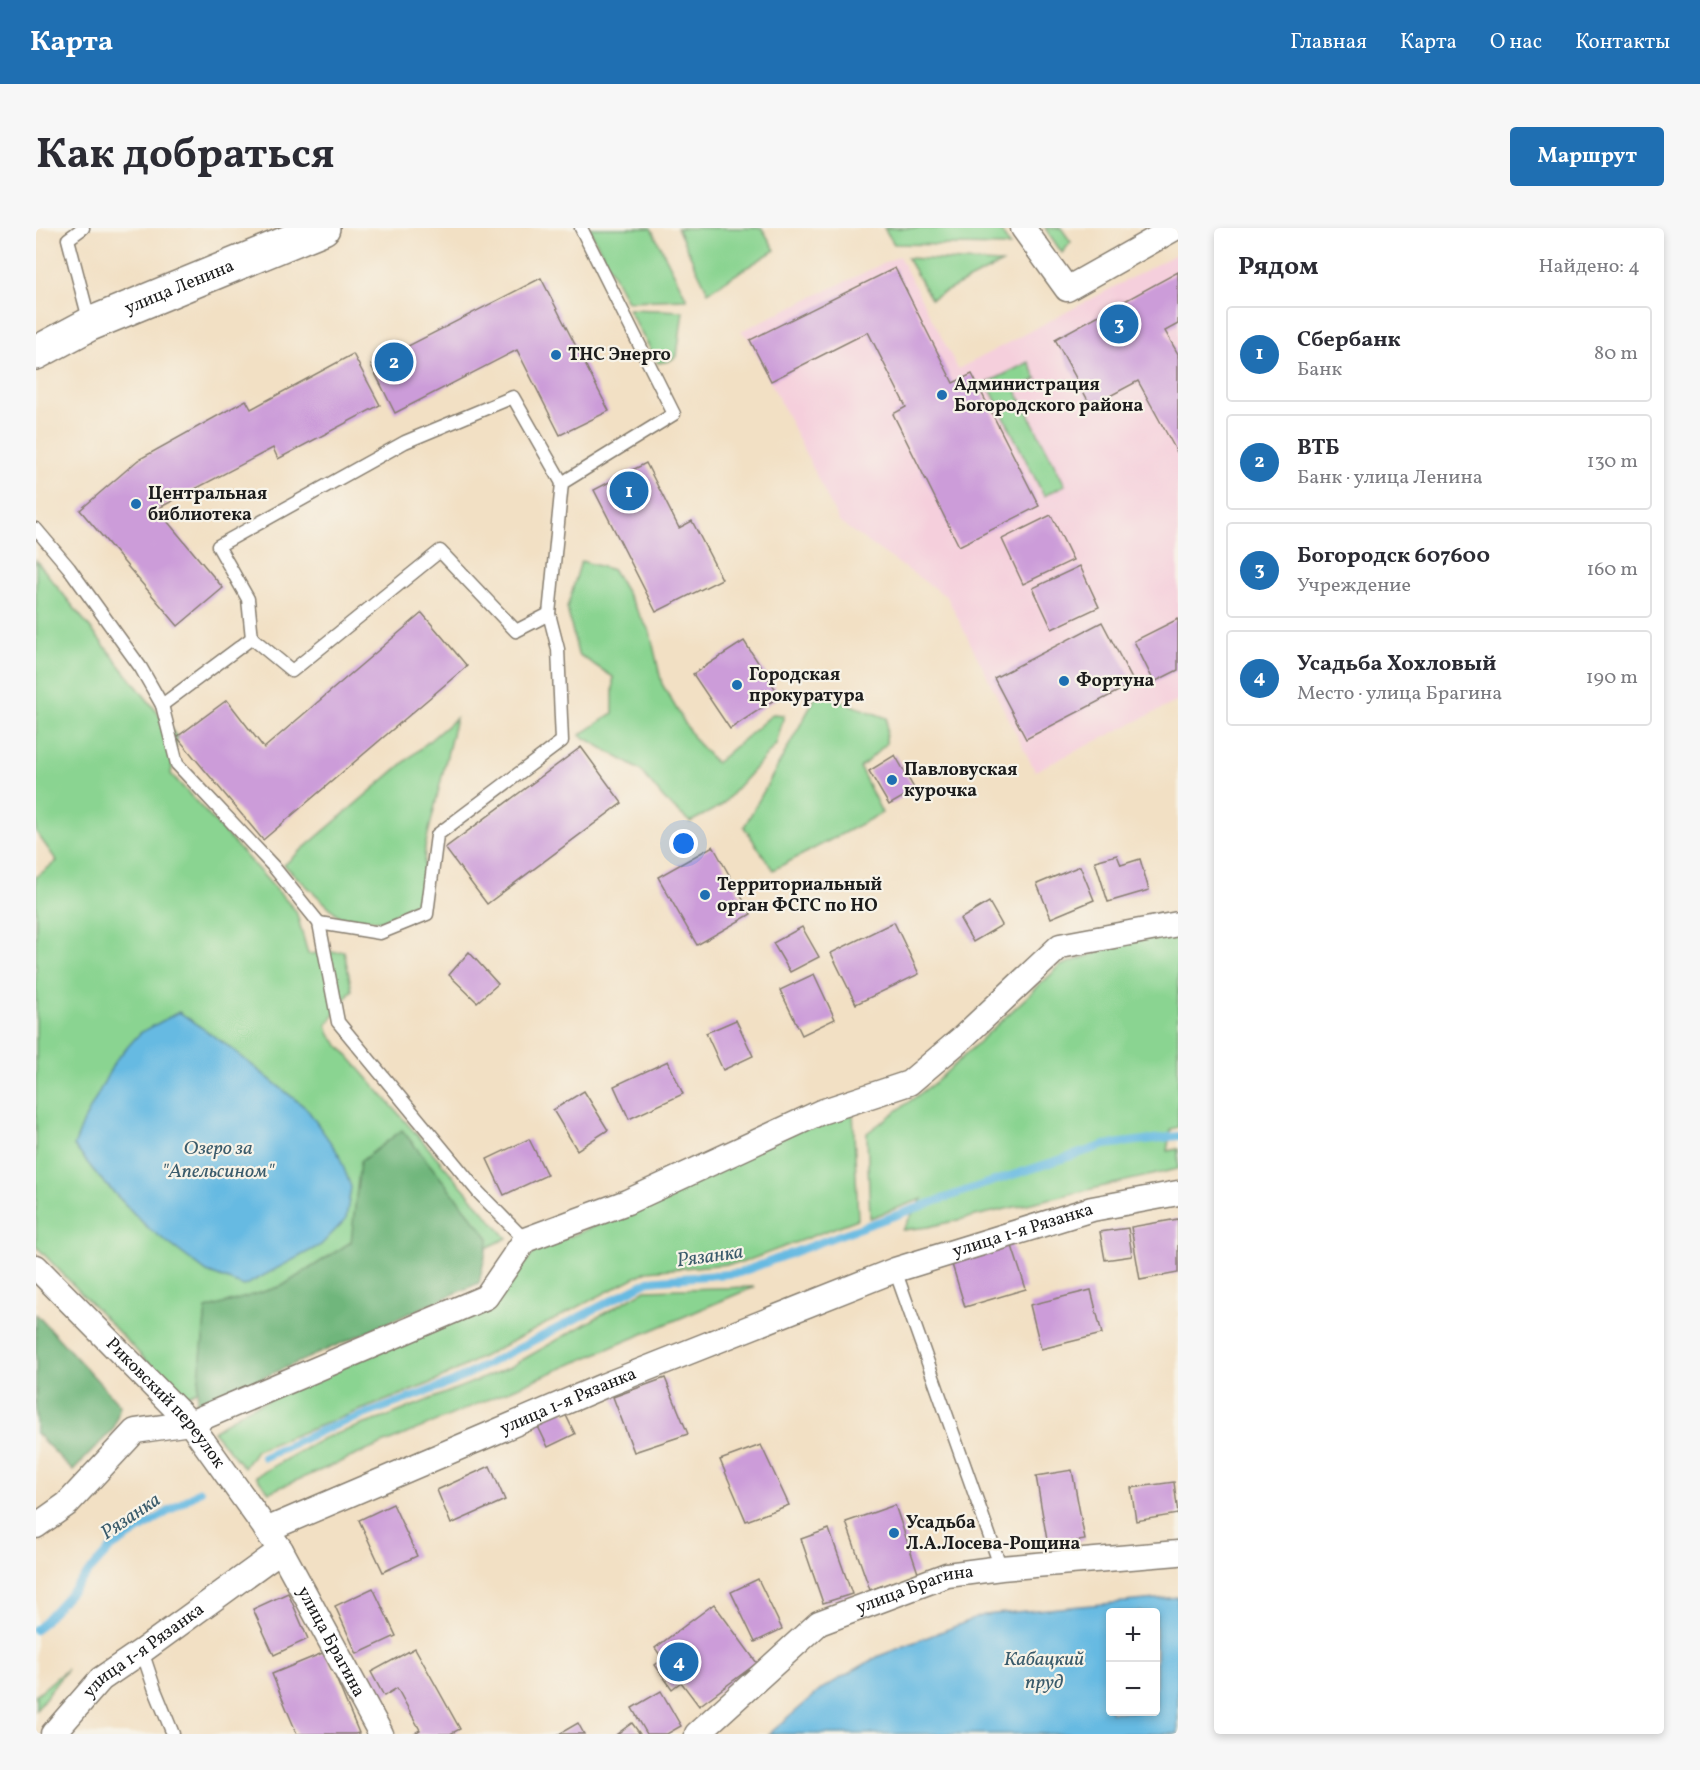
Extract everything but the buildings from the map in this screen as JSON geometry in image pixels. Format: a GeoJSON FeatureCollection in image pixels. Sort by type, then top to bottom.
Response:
{"type":"FeatureCollection","features":[{"type":"Feature","properties":{"kind":"main road","name":"улица Ленина"},"geometry":{"type":"LineString","coordinates":[[36,353],[90,324],[320,229]]}},
{"type":"Feature","properties":{"kind":"street"},"geometry":{"type":"LineString","coordinates":[[1023,228],[1067,290],[1175,228]]}},
{"type":"Feature","properties":{"kind":"street"},"geometry":{"type":"LineString","coordinates":[[36,1526],[67,1504],[135,1431],[190,1423],[486,1297],[525,1240],[627,1202],[821,1112],[909,1083],[961,1039],[1060,946],[1178,924]]}},
{"type":"Feature","properties":{"kind":"street","name":"улица 1-я Рязанка"},"geometry":{"type":"LineString","coordinates":[[266,1530],[603,1386],[895,1270],[1092,1209],[1178,1194]]}},
{"type":"Feature","properties":{"kind":"street","name":"Риковский переулок"},"geometry":{"type":"LineString","coordinates":[[36,1267],[190,1423],[266,1530]]}},
{"type":"Feature","properties":{"kind":"street"},"geometry":{"type":"LineString","coordinates":[[266,1530],[281,1551]]}},
{"type":"Feature","properties":{"kind":"street","name":"улица 1-я Рязанка"},"geometry":{"type":"LineString","coordinates":[[53,1734],[101,1678],[281,1551]]}},
{"type":"Feature","properties":{"kind":"street","name":"улица Брагина"},"geometry":{"type":"LineString","coordinates":[[281,1551],[381,1734]]}},
{"type":"Feature","properties":{"kind":"street","name":"улица Брагина"},"geometry":{"type":"LineString","coordinates":[[697,1734],[819,1623],[947,1575],[1001,1568],[1178,1553]]}},
{"type":"Feature","properties":{"kind":"lane"},"geometry":{"type":"LineString","coordinates":[[83,228],[66,234],[90,324]]}},
{"type":"Feature","properties":{"kind":"lane"},"geometry":{"type":"LineString","coordinates":[[562,483],[674,414],[581,228]]}},
{"type":"Feature","properties":{"kind":"lane"},"geometry":{"type":"LineString","coordinates":[[319,923],[380,933],[427,914],[437,835],[562,741],[558,649],[549,614],[562,483],[513,397],[405,442],[218,546],[248,599],[252,638],[292,671],[440,552],[516,631],[549,614]]}},
{"type":"Feature","properties":{"kind":"lane"},"geometry":{"type":"LineString","coordinates":[[36,529],[69,568],[141,668],[162,705],[177,764],[273,866],[319,923],[338,1022],[479,1193],[525,1240]]}},
{"type":"Feature","properties":{"kind":"lane"},"geometry":{"type":"LineString","coordinates":[[162,705],[252,638]]}},
{"type":"Feature","properties":{"kind":"lane"},"geometry":{"type":"LineString","coordinates":[[895,1270],[1001,1568]]}},
{"type":"Feature","properties":{"kind":"lane"},"geometry":{"type":"LineString","coordinates":[[142,1651],[173,1734]]}},
{"type":"Feature","properties":{"kind":"shaded area"},"geometry":{"type":"Polygon","coordinates":[[[1178,253],[1178,701],[1035,771],[947,597],[839,522],[750,340],[741,331],[899,256],[958,369],[1178,253]]]}},
{"type":"Feature","properties":{"kind":"green space"},"geometry":{"type":"Polygon","coordinates":[[[589,228],[651,228],[687,299],[627,301],[589,228]]]}},
{"type":"Feature","properties":{"kind":"green space"},"geometry":{"type":"Polygon","coordinates":[[[677,228],[762,228],[775,250],[708,292],[677,228]]]}},
{"type":"Feature","properties":{"kind":"green space"},"geometry":{"type":"Polygon","coordinates":[[[884,228],[999,228],[1010,246],[894,244],[884,228]]]}},
{"type":"Feature","properties":{"kind":"green space"},"geometry":{"type":"Polygon","coordinates":[[[1045,228],[1061,228],[1071,242],[1062,253],[1045,228]]]}},
{"type":"Feature","properties":{"kind":"green space"},"geometry":{"type":"Polygon","coordinates":[[[907,258],[1002,263],[931,299],[907,258]]]}},
{"type":"Feature","properties":{"kind":"green space"},"geometry":{"type":"Polygon","coordinates":[[[628,309],[683,311],[677,356],[669,361],[658,363],[628,309]]]}},
{"type":"Feature","properties":{"kind":"green space"},"geometry":{"type":"Polygon","coordinates":[[[1029,362],[1037,379],[1016,390],[1065,485],[1044,496],[987,383],[1029,362]]]}},
{"type":"Feature","properties":{"kind":"green space"},"geometry":{"type":"Polygon","coordinates":[[[36,560],[177,737],[171,774],[296,911],[308,954],[344,951],[352,990],[327,1025],[330,1035],[507,1238],[182,1398],[36,1246],[36,877],[57,861],[36,832],[36,560]],[[179,1012],[75,1146],[99,1177],[147,1227],[307,1109],[228,1046],[179,1012]]]}},
{"type":"Feature","properties":{"kind":"green space"},"geometry":{"type":"Polygon","coordinates":[[[581,561],[613,570],[650,632],[662,684],[694,739],[716,763],[773,714],[784,715],[776,745],[721,806],[690,822],[664,799],[640,770],[580,735],[613,713],[613,677],[578,654],[567,608],[581,561]]]}},
{"type":"Feature","properties":{"kind":"green space"},"geometry":{"type":"Polygon","coordinates":[[[818,693],[887,718],[886,744],[860,768],[882,813],[773,870],[744,827],[818,693]]]}},
{"type":"Feature","properties":{"kind":"green space"},"geometry":{"type":"Polygon","coordinates":[[[456,718],[425,847],[422,900],[381,921],[340,917],[284,865],[456,718]]]}},
{"type":"Feature","properties":{"kind":"green space"},"geometry":{"type":"Polygon","coordinates":[[[1178,934],[1178,1127],[1171,1129],[1167,1151],[1178,1149],[1178,1169],[928,1227],[902,1230],[922,1199],[870,1218],[867,1133],[937,1081],[1060,966],[1130,941],[1178,934]]]}},
{"type":"Feature","properties":{"kind":"green space"},"geometry":{"type":"Polygon","coordinates":[[[853,1111],[858,1219],[741,1263],[647,1271],[434,1382],[256,1450],[244,1468],[213,1431],[245,1410],[492,1302],[535,1251],[688,1186],[817,1113],[853,1111]]]}},
{"type":"Feature","properties":{"kind":"green space"},"geometry":{"type":"Polygon","coordinates":[[[402,1130],[489,1238],[479,1283],[196,1407],[206,1309],[282,1286],[351,1242],[360,1162],[402,1130]]]}},
{"type":"Feature","properties":{"kind":"green space"},"geometry":{"type":"Polygon","coordinates":[[[754,1287],[269,1492],[256,1476],[324,1438],[386,1417],[508,1368],[645,1290],[754,1287]]]}},
{"type":"Feature","properties":{"kind":"green space"},"geometry":{"type":"Polygon","coordinates":[[[36,1314],[120,1405],[114,1428],[73,1471],[36,1433],[36,1314]]]}},
{"type":"Feature","properties":{"kind":"green space"},"geometry":{"type":"Polygon","coordinates":[[[67,1669],[36,1710],[36,1695],[67,1669]]]}},
{"type":"Feature","properties":{"kind":"water","name":"Озеро за \"Апельсином\""},"geometry":{"type":"Polygon","coordinates":[[[179,1012],[228,1046],[307,1109],[338,1153],[351,1187],[346,1219],[321,1245],[244,1286],[207,1272],[147,1227],[99,1177],[74,1146],[84,1121],[115,1061],[140,1033],[179,1012]]]}},
{"type":"Feature","properties":{"kind":"water","name":"Кабацкий пруд"},"geometry":{"type":"Polygon","coordinates":[[[1178,1597],[1178,1734],[769,1734],[823,1688],[879,1656],[984,1615],[1178,1597]]]}},
{"type":"Feature","properties":{"kind":"waterway","name":"Рязанка"},"geometry":{"type":"LineString","coordinates":[[264,1457],[323,1430],[453,1382],[649,1281],[739,1273],[979,1186],[1105,1145],[1178,1136]]}},
{"type":"Feature","properties":{"kind":"waterway","name":"Рязанка"},"geometry":{"type":"LineString","coordinates":[[36,1630],[110,1549],[200,1491]]}},
{"type":"Feature","properties":{"kind":"place","name":"Богородск 607600"},"geometry":{"type":"Point","coordinates":[1119,324]}},
{"type":"Feature","properties":{"kind":"place","name":"ТНС Энерго"},"geometry":{"type":"Point","coordinates":[556,355]}},
{"type":"Feature","properties":{"kind":"place","name":"ВТБ"},"geometry":{"type":"Point","coordinates":[394,362]}},
{"type":"Feature","properties":{"kind":"place","name":"Администрация Богородского района"},"geometry":{"type":"Point","coordinates":[942,395]}},
{"type":"Feature","properties":{"kind":"place","name":"Сбербанк"},"geometry":{"type":"Point","coordinates":[629,491]}},
{"type":"Feature","properties":{"kind":"place","name":"Центральная библиотека"},"geometry":{"type":"Point","coordinates":[136,504]}},
{"type":"Feature","properties":{"kind":"place","name":"Фортуна"},"geometry":{"type":"Point","coordinates":[1064,681]}},
{"type":"Feature","properties":{"kind":"place","name":"Городская прокуратура"},"geometry":{"type":"Point","coordinates":[737,685]}},
{"type":"Feature","properties":{"kind":"place","name":"Павловуская курочка"},"geometry":{"type":"Point","coordinates":[892,780]}},
{"type":"Feature","properties":{"kind":"place","name":"Территориальный орган ФСГС по НО"},"geometry":{"type":"Point","coordinates":[705,895]}},
{"type":"Feature","properties":{"kind":"place","name":"Усадьба Л.А.Лосева-Рощина"},"geometry":{"type":"Point","coordinates":[894,1533]}},
{"type":"Feature","properties":{"kind":"place","name":"Усадьба Хохловый"},"geometry":{"type":"Point","coordinates":[679,1662]}}]}
